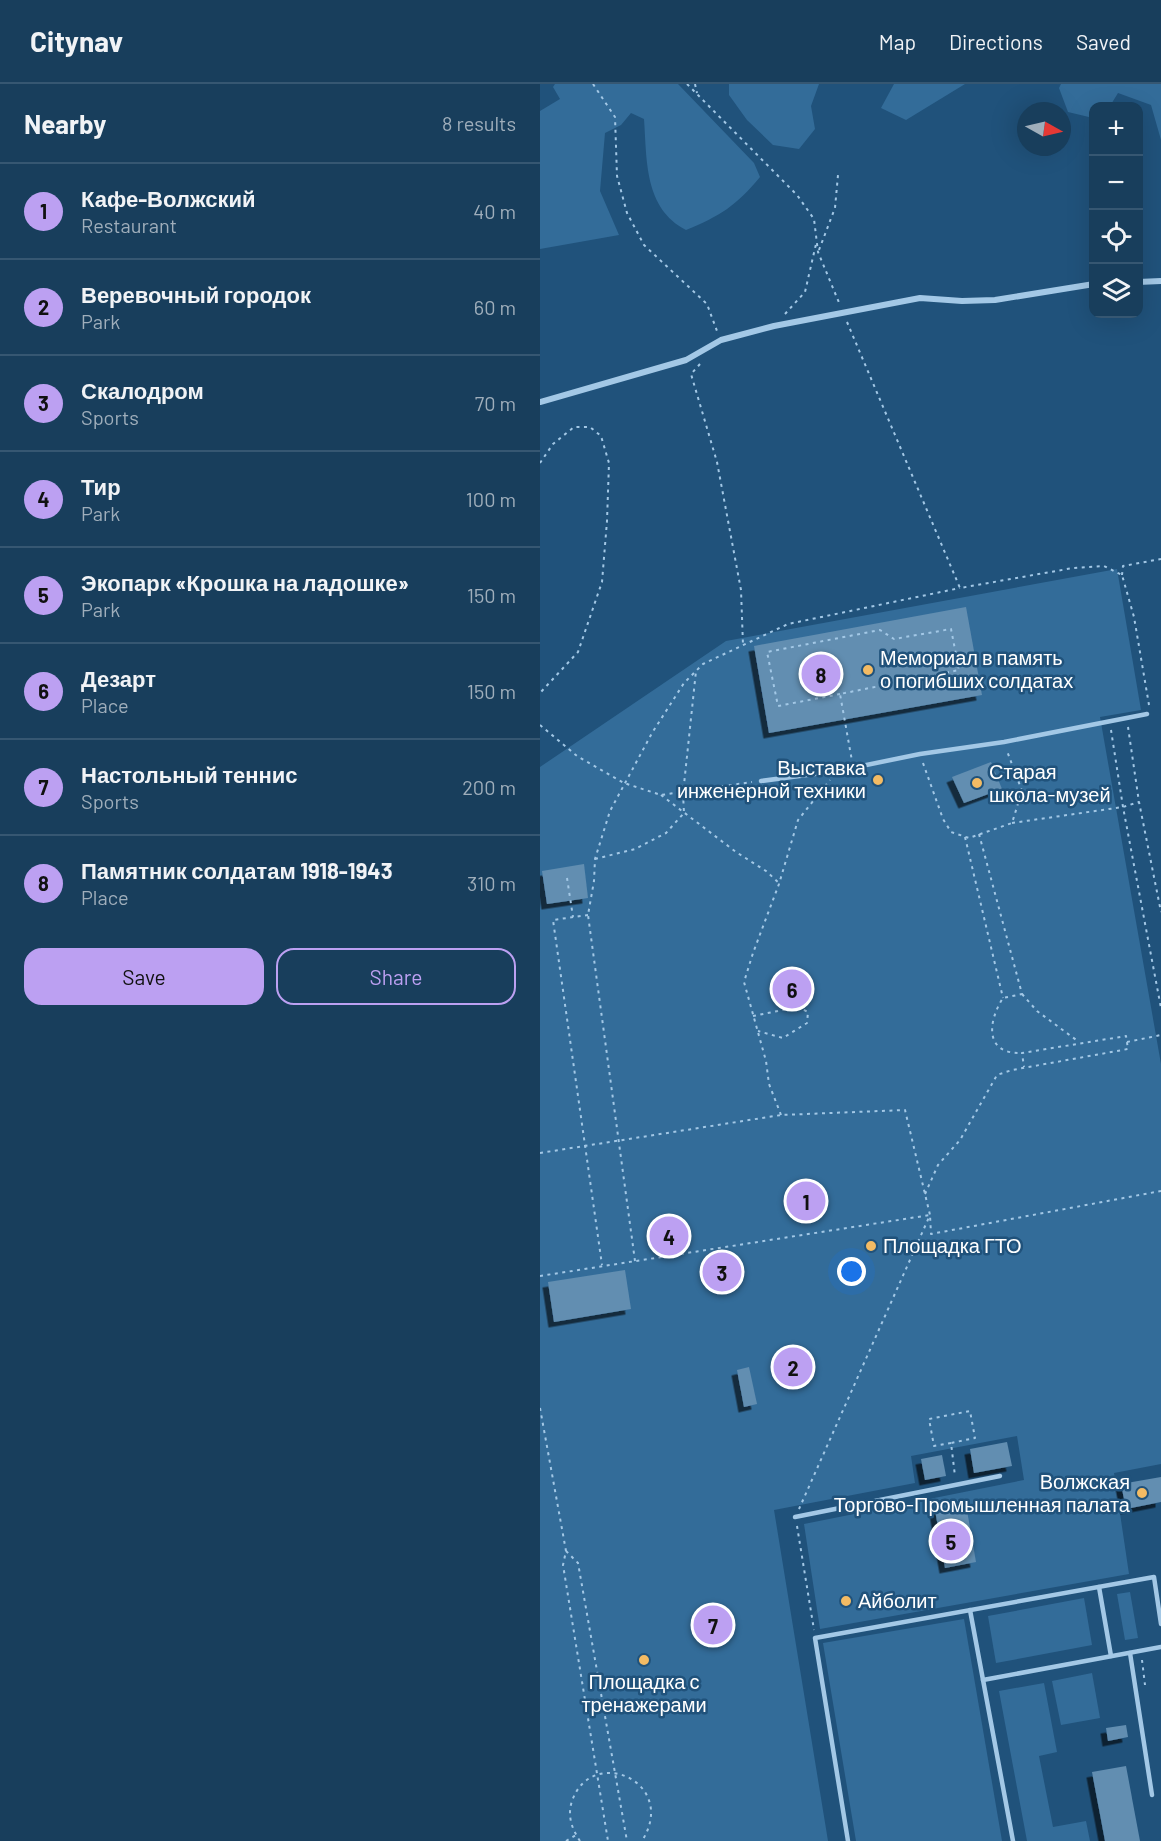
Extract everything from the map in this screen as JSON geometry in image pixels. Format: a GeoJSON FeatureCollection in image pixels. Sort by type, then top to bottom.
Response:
{"type":"FeatureCollection","features":[{"type":"Feature","properties":{"kind":"street"},"geometry":{"type":"LineString","coordinates":[[1143,282],[1161,281]]}},
{"type":"Feature","properties":{"kind":"street"},"geometry":{"type":"LineString","coordinates":[[540,402],[687,360],[721,340],[774,326],[920,298],[962,301],[995,300],[1089,285]]}},
{"type":"Feature","properties":{"kind":"lane"},"geometry":{"type":"LineString","coordinates":[[760,782],[1004,742],[1147,714]]}},
{"type":"Feature","properties":{"kind":"lane"},"geometry":{"type":"LineString","coordinates":[[795,1517],[1000,1476]]}},
{"type":"Feature","properties":{"kind":"lane"},"geometry":{"type":"LineString","coordinates":[[848,1841],[815,1638],[1154,1577],[1161,1624]]}},
{"type":"Feature","properties":{"kind":"lane"},"geometry":{"type":"LineString","coordinates":[[1099,1587],[1111,1656]]}},
{"type":"Feature","properties":{"kind":"lane"},"geometry":{"type":"LineString","coordinates":[[970,1610],[1012,1841]]}},
{"type":"Feature","properties":{"kind":"lane"},"geometry":{"type":"LineString","coordinates":[[983,1680],[1161,1647]]}},
{"type":"Feature","properties":{"kind":"lane"},"geometry":{"type":"LineString","coordinates":[[1130,1653],[1152,1795]]}},
{"type":"Feature","properties":{"kind":"path"},"geometry":{"type":"LineString","coordinates":[[593,84],[615,117],[617,176],[627,213],[644,244],[707,304],[721,340]]}},
{"type":"Feature","properties":{"kind":"path"},"geometry":{"type":"LineString","coordinates":[[687,84],[797,195],[814,219],[818,252],[960,588]]}},
{"type":"Feature","properties":{"kind":"path"},"geometry":{"type":"LineString","coordinates":[[695,84],[697,93]]}},
{"type":"Feature","properties":{"kind":"path"},"geometry":{"type":"LineString","coordinates":[[818,252],[835,208],[838,175]]}},
{"type":"Feature","properties":{"kind":"path"},"geometry":{"type":"LineString","coordinates":[[774,326],[805,292],[817,242]]}},
{"type":"Feature","properties":{"kind":"path"},"geometry":{"type":"LineString","coordinates":[[706,357],[691,374],[717,462],[741,590],[743,645]]}},
{"type":"Feature","properties":{"kind":"path"},"geometry":{"type":"LineString","coordinates":[[540,463],[553,444],[574,427],[590,428],[601,436],[609,464],[608,522],[602,582],[578,652],[540,693]]}},
{"type":"Feature","properties":{"kind":"path"},"geometry":{"type":"LineString","coordinates":[[1147,714],[1149,707],[1134,617],[1122,575],[1124,567],[1161,559]]}},
{"type":"Feature","properties":{"kind":"path"},"geometry":{"type":"LineString","coordinates":[[635,1261],[588,915],[595,859],[610,811],[652,733],[684,683],[703,664],[788,624],[960,588],[1073,568],[1104,566],[1122,575]]}},
{"type":"Feature","properties":{"kind":"path"},"geometry":{"type":"LineString","coordinates":[[951,629],[959,670],[840,694],[778,706],[767,652],[880,630],[894,639],[951,629]]}},
{"type":"Feature","properties":{"kind":"path"},"geometry":{"type":"LineString","coordinates":[[595,859],[634,849],[666,833],[684,813],[683,794],[696,671]]}},
{"type":"Feature","properties":{"kind":"path"},"geometry":{"type":"LineString","coordinates":[[840,694],[853,766]]}},
{"type":"Feature","properties":{"kind":"path"},"geometry":{"type":"LineString","coordinates":[[1127,718],[1139,802],[1161,912]]}},
{"type":"Feature","properties":{"kind":"path"},"geometry":{"type":"LineString","coordinates":[[1110,721],[1123,807],[1161,1008]]}},
{"type":"Feature","properties":{"kind":"path"},"geometry":{"type":"LineString","coordinates":[[540,724],[577,756],[624,783],[661,795],[735,852],[766,871],[779,884]]}},
{"type":"Feature","properties":{"kind":"path"},"geometry":{"type":"LineString","coordinates":[[1004,742],[1022,791],[1012,823]]}},
{"type":"Feature","properties":{"kind":"path"},"geometry":{"type":"LineString","coordinates":[[920,754],[943,819],[951,832],[969,838],[1012,823],[1123,807],[1139,802]]}},
{"type":"Feature","properties":{"kind":"path"},"geometry":{"type":"LineString","coordinates":[[781,1115],[769,1084],[766,1061],[744,982],[779,884],[798,820],[837,771]]}},
{"type":"Feature","properties":{"kind":"path"},"geometry":{"type":"LineString","coordinates":[[661,795],[683,794],[730,784],[760,782]]}},
{"type":"Feature","properties":{"kind":"path"},"geometry":{"type":"LineString","coordinates":[[980,834],[1022,994],[1037,1011],[1080,1043]]}},
{"type":"Feature","properties":{"kind":"path"},"geometry":{"type":"LineString","coordinates":[[925,1194],[938,1165],[960,1140],[997,1075],[1024,1067],[1128,1049],[1126,1036],[1022,1053],[1007,1052],[995,1043],[992,1032],[995,1011],[1003,998],[965,837]]}},
{"type":"Feature","properties":{"kind":"path"},"geometry":{"type":"LineString","coordinates":[[567,878],[573,917]]}},
{"type":"Feature","properties":{"kind":"path"},"geometry":{"type":"LineString","coordinates":[[588,915],[553,920],[602,1266]]}},
{"type":"Feature","properties":{"kind":"path"},"geometry":{"type":"LineString","coordinates":[[1003,998],[1022,994]]}},
{"type":"Feature","properties":{"kind":"path"},"geometry":{"type":"LineString","coordinates":[[753,1016],[798,1007],[808,1012],[807,1023],[783,1038],[758,1031]]}},
{"type":"Feature","properties":{"kind":"path"},"geometry":{"type":"LineString","coordinates":[[1127,1042],[1161,1035]]}},
{"type":"Feature","properties":{"kind":"path"},"geometry":{"type":"LineString","coordinates":[[1022,1053],[1024,1067]]}},
{"type":"Feature","properties":{"kind":"path"},"geometry":{"type":"LineString","coordinates":[[540,1153],[781,1115],[905,1110],[930,1215],[931,1234],[1161,1191]]}},
{"type":"Feature","properties":{"kind":"path"},"geometry":{"type":"LineString","coordinates":[[540,1276],[930,1215]]}},
{"type":"Feature","properties":{"kind":"path"},"geometry":{"type":"LineString","coordinates":[[815,1638],[795,1517],[930,1215]]}},
{"type":"Feature","properties":{"kind":"path"},"geometry":{"type":"LineString","coordinates":[[540,1408],[566,1551],[563,1565],[608,1841]]}},
{"type":"Feature","properties":{"kind":"path"},"geometry":{"type":"LineString","coordinates":[[970,1411],[975,1438],[951,1443],[934,1446],[929,1419],[970,1411]]}},
{"type":"Feature","properties":{"kind":"path"},"geometry":{"type":"LineString","coordinates":[[951,1443],[956,1485]]}},
{"type":"Feature","properties":{"kind":"path"},"geometry":{"type":"LineString","coordinates":[[566,1551],[578,1563],[627,1841]]}},
{"type":"Feature","properties":{"kind":"path"},"geometry":{"type":"LineString","coordinates":[[1141,1659],[1145,1685]]}},
{"type":"Feature","properties":{"kind":"path"},"geometry":{"type":"LineString","coordinates":[[580,1841],[570,1817],[575,1793],[583,1784],[597,1776],[614,1772],[632,1778],[643,1788],[650,1800],[652,1814],[650,1828],[642,1841]]}},
{"type":"Feature","properties":{"kind":"path"},"geometry":{"type":"LineString","coordinates":[[566,1841],[576,1835]]}},
{"type":"Feature","properties":{"kind":"shaded area"},"geometry":{"type":"Polygon","coordinates":[[[555,84],[678,84],[754,163],[760,177],[743,196],[727,209],[686,230],[672,221],[655,196],[650,182],[644,119],[631,113],[621,125],[605,133],[600,191],[619,235],[540,249],[540,111],[560,99],[553,87],[555,84]]]}},
{"type":"Feature","properties":{"kind":"shaded area"},"geometry":{"type":"Polygon","coordinates":[[[729,84],[819,84],[811,106],[815,129],[799,149],[773,145],[747,120],[729,95],[729,84]]]}},
{"type":"Feature","properties":{"kind":"shaded area"},"geometry":{"type":"Polygon","coordinates":[[[894,84],[965,84],[906,120],[881,108],[894,84]]]}},
{"type":"Feature","properties":{"kind":"shaded area"},"geometry":{"type":"Polygon","coordinates":[[[1061,84],[1161,84],[1161,140],[1151,105],[1118,93],[1112,102],[1089,102],[1089,117],[1071,113],[1071,102],[1064,102],[1059,88],[1061,84]]]}},
{"type":"Feature","properties":{"kind":"shaded area"},"geometry":{"type":"Polygon","coordinates":[[[1117,569],[1141,710],[1100,717],[1161,1064],[1161,1464],[1114,1473],[1129,1574],[820,1629],[804,1524],[1024,1480],[1017,1436],[911,1456],[915,1483],[774,1510],[828,1841],[540,1841],[540,767],[726,641],[1117,569]]]}},
{"type":"Feature","properties":{"kind":"shaded area"},"geometry":{"type":"Polygon","coordinates":[[[1130,1592],[1138,1638],[1125,1640],[1117,1594],[1130,1592]]]}},
{"type":"Feature","properties":{"kind":"shaded area"},"geometry":{"type":"Polygon","coordinates":[[[1084,1598],[1092,1645],[996,1663],[988,1616],[1084,1598]]]}},
{"type":"Feature","properties":{"kind":"shaded area"},"geometry":{"type":"Polygon","coordinates":[[[964,1619],[1002,1841],[856,1841],[823,1643],[964,1619]]]}},
{"type":"Feature","properties":{"kind":"shaded area"},"geometry":{"type":"Polygon","coordinates":[[[1092,1673],[1100,1718],[1061,1725],[1052,1681],[1092,1673]]]}},
{"type":"Feature","properties":{"kind":"shaded area"},"geometry":{"type":"Polygon","coordinates":[[[1044,1683],[1057,1752],[1039,1756],[1053,1827],[1086,1821],[1090,1841],[1027,1841],[999,1691],[1044,1683]]]}},
{"type":"Feature","properties":{"kind":"building","name":"Мемориал в память о погибших солдатах"},"geometry":{"type":"Polygon","coordinates":[[[966,607],[982,695],[769,733],[754,646],[966,607]]]}},
{"type":"Feature","properties":{"kind":"building","name":"Старая школа-музей"},"geometry":{"type":"Polygon","coordinates":[[[991,762],[1002,789],[964,803],[952,777],[991,762]]]}},
{"type":"Feature","properties":{"kind":"building"},"geometry":{"type":"Polygon","coordinates":[[[584,864],[588,898],[547,904],[542,871],[584,864]]]}},
{"type":"Feature","properties":{"kind":"building"},"geometry":{"type":"Polygon","coordinates":[[[792,975],[801,978],[804,987],[801,996],[792,999],[783,996],[780,987],[783,978],[792,975]]]}},
{"type":"Feature","properties":{"kind":"building"},"geometry":{"type":"Polygon","coordinates":[[[625,1270],[631,1309],[554,1322],[548,1282],[625,1270]]]}},
{"type":"Feature","properties":{"kind":"building"},"geometry":{"type":"Polygon","coordinates":[[[749,1367],[757,1404],[744,1407],[737,1370],[749,1367]]]}},
{"type":"Feature","properties":{"kind":"building"},"geometry":{"type":"Polygon","coordinates":[[[1007,1442],[1012,1466],[974,1473],[970,1449],[1007,1442]]]}},
{"type":"Feature","properties":{"kind":"building"},"geometry":{"type":"Polygon","coordinates":[[[942,1455],[946,1476],[925,1480],[921,1459],[942,1455]]]}},
{"type":"Feature","properties":{"kind":"building","name":"Волжская Торгово-Промышленная палата"},"geometry":{"type":"Polygon","coordinates":[[[1161,1477],[1161,1502],[1126,1509],[1121,1484],[1161,1477]]]}},
{"type":"Feature","properties":{"kind":"building"},"geometry":{"type":"Polygon","coordinates":[[[965,1499],[976,1562],[945,1568],[934,1504],[965,1499]]]}},
{"type":"Feature","properties":{"kind":"building"},"geometry":{"type":"Polygon","coordinates":[[[1126,1725],[1128,1737],[1108,1741],[1106,1728],[1126,1725]]]}},
{"type":"Feature","properties":{"kind":"building"},"geometry":{"type":"Polygon","coordinates":[[[1126,1766],[1140,1841],[1105,1841],[1092,1772],[1126,1766]]]}},
{"type":"Feature","properties":{"kind":"place","name":"Мемориал в память о погибших солдатах"},"geometry":{"type":"Point","coordinates":[868,670]}},
{"type":"Feature","properties":{"kind":"place","name":"Памятник солдатам 1918-1943"},"geometry":{"type":"Point","coordinates":[821,674]}},
{"type":"Feature","properties":{"kind":"place","name":"Выставка инженерной техники"},"geometry":{"type":"Point","coordinates":[878,780]}},
{"type":"Feature","properties":{"kind":"place","name":"Старая школа-музей"},"geometry":{"type":"Point","coordinates":[977,783]}},
{"type":"Feature","properties":{"kind":"place","name":"Дезарт"},"geometry":{"type":"Point","coordinates":[792,989]}},
{"type":"Feature","properties":{"kind":"place","name":"Кафе-Волжский"},"geometry":{"type":"Point","coordinates":[806,1201]}},
{"type":"Feature","properties":{"kind":"place","name":"Тир"},"geometry":{"type":"Point","coordinates":[669,1236]}},
{"type":"Feature","properties":{"kind":"place","name":"Площадка ГТО"},"geometry":{"type":"Point","coordinates":[871,1246]}},
{"type":"Feature","properties":{"kind":"place","name":"Скалодром"},"geometry":{"type":"Point","coordinates":[722,1272]}},
{"type":"Feature","properties":{"kind":"place","name":"Веревочный городок"},"geometry":{"type":"Point","coordinates":[793,1367]}},
{"type":"Feature","properties":{"kind":"place","name":"Волжская Торгово-Промышленная палата"},"geometry":{"type":"Point","coordinates":[1142,1493]}},
{"type":"Feature","properties":{"kind":"place","name":"Экопарк «Крошка на ладошке»"},"geometry":{"type":"Point","coordinates":[951,1541]}},
{"type":"Feature","properties":{"kind":"place","name":"Айболит"},"geometry":{"type":"Point","coordinates":[846,1601]}},
{"type":"Feature","properties":{"kind":"place","name":"Настольный теннис"},"geometry":{"type":"Point","coordinates":[713,1625]}},
{"type":"Feature","properties":{"kind":"place","name":"Площадка с тренажерами"},"geometry":{"type":"Point","coordinates":[644,1660]}}]}
